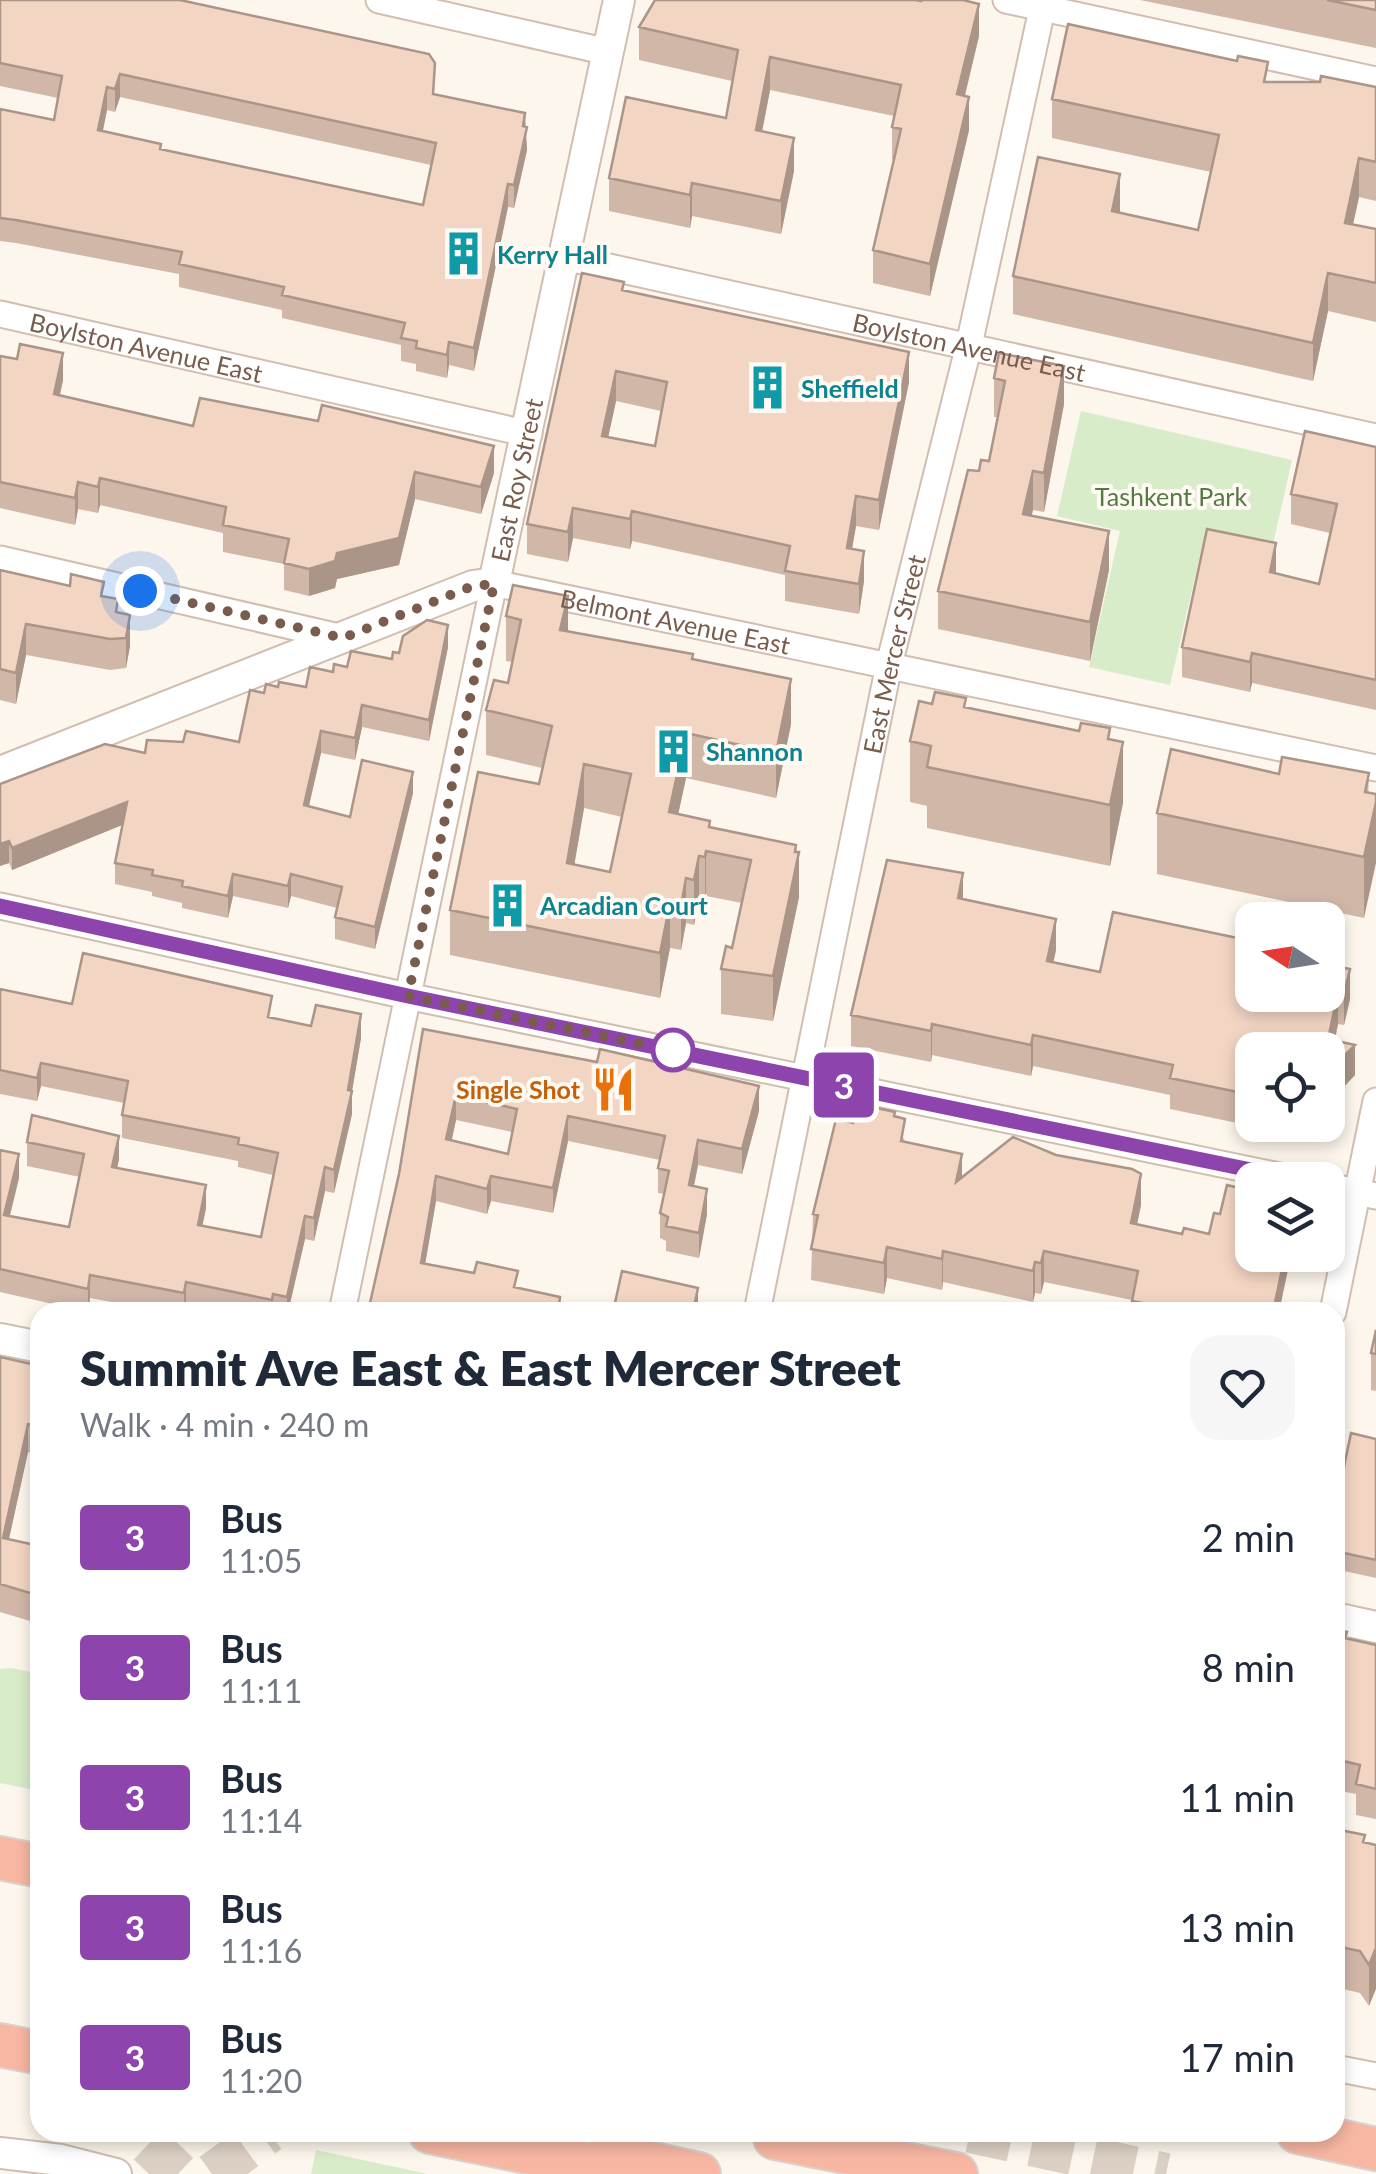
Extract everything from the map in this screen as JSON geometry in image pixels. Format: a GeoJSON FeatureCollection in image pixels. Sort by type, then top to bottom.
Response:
{"type":"FeatureCollection","features":[{"type":"Feature","properties":{"kind":"highway"},"geometry":{"type":"LineString","coordinates":[[0,1858],[30,1864]]}},
{"type":"Feature","properties":{"kind":"highway"},"geometry":{"type":"LineString","coordinates":[[0,2029],[30,2036]]}},
{"type":"Feature","properties":{"kind":"highway"},"geometry":{"type":"LineString","coordinates":[[0,2044],[30,2051]]}},
{"type":"Feature","properties":{"kind":"highway"},"geometry":{"type":"LineString","coordinates":[[478,2142],[633,2174]]}},
{"type":"Feature","properties":{"kind":"highway"},"geometry":{"type":"LineString","coordinates":[[549,2142],[699,2174]]}},
{"type":"Feature","properties":{"kind":"highway"},"geometry":{"type":"LineString","coordinates":[[795,2142],[956,2174]]}},
{"type":"Feature","properties":{"kind":"highway"},"geometry":{"type":"LineString","coordinates":[[1344,2142],[1376,2149]]}},
{"type":"Feature","properties":{"kind":"street"},"geometry":{"type":"LineString","coordinates":[[379,0],[608,52]]}},
{"type":"Feature","properties":{"kind":"street","name":"East Roy Street"},"geometry":{"type":"LineString","coordinates":[[344,1302],[618,0]]}},
{"type":"Feature","properties":{"kind":"street"},"geometry":{"type":"LineString","coordinates":[[1006,0],[1043,4],[1376,80]]}},
{"type":"Feature","properties":{"kind":"street","name":"East Mercer Street"},"geometry":{"type":"LineString","coordinates":[[759,1302],[889,665],[970,344],[1043,4]]}},
{"type":"Feature","properties":{"kind":"street","name":"Boylston Avenue East"},"geometry":{"type":"LineString","coordinates":[[564,257],[1376,437]]}},
{"type":"Feature","properties":{"kind":"street","name":"Boylston Avenue East"},"geometry":{"type":"LineString","coordinates":[[0,314],[529,434]]}},
{"type":"Feature","properties":{"kind":"street"},"geometry":{"type":"LineString","coordinates":[[0,559],[343,638]]}},
{"type":"Feature","properties":{"kind":"street","name":"Belmont Avenue East"},"geometry":{"type":"LineString","coordinates":[[0,772],[473,586],[494,584],[1376,768]]}},
{"type":"Feature","properties":{"kind":"street"},"geometry":{"type":"LineString","coordinates":[[0,906],[408,996],[1235,1167]]}},
{"type":"Feature","properties":{"kind":"street"},"geometry":{"type":"LineString","coordinates":[[1336,1302],[1367,1194],[1376,1102]]}},
{"type":"Feature","properties":{"kind":"street"},"geometry":{"type":"LineString","coordinates":[[0,1339],[30,1345]]}},
{"type":"Feature","properties":{"kind":"street"},"geometry":{"type":"LineString","coordinates":[[1345,1620],[1376,1627]]}},
{"type":"Feature","properties":{"kind":"street"},"geometry":{"type":"LineString","coordinates":[[1345,2070],[1376,2076]]}},
{"type":"Feature","properties":{"kind":"street"},"geometry":{"type":"LineString","coordinates":[[0,2153],[61,2160],[116,2174]]}},
{"type":"Feature","properties":{"kind":"green space","name":"Tashkent Park"},"geometry":{"type":"Polygon","coordinates":[[[1081,411],[1292,460],[1268,566],[1201,551],[1170,685],[1089,667],[1120,531],[1057,516],[1081,411]]]}},
{"type":"Feature","properties":{"kind":"green space"},"geometry":{"type":"Polygon","coordinates":[[[0,1669],[30,1672],[30,1789],[0,1783],[0,1669]]]}},
{"type":"Feature","properties":{"kind":"green space"},"geometry":{"type":"Polygon","coordinates":[[[316,2150],[428,2174],[311,2174],[316,2150]]]}},
{"type":"Feature","properties":{"kind":"building"},"geometry":{"type":"Polygon","coordinates":[[[0,0],[180,0],[429,54],[435,63],[433,94],[525,113],[523,126],[527,127],[514,185],[508,184],[474,348],[449,342],[447,355],[416,348],[417,341],[401,338],[405,323],[282,295],[284,287],[179,264],[182,252],[0,218],[0,109],[54,120],[62,76],[0,63],[0,0]],[[120,74],[115,89],[107,87],[98,130],[161,144],[160,149],[423,205],[436,143],[120,74]]]}},
{"type":"Feature","properties":{"kind":"building"},"geometry":{"type":"Polygon","coordinates":[[[655,0],[963,0],[979,4],[957,94],[969,97],[930,264],[873,250],[901,129],[892,127],[901,85],[770,57],[756,130],[794,138],[781,201],[692,183],[690,195],[609,178],[626,97],[726,118],[738,50],[639,27],[655,0]]]}},
{"type":"Feature","properties":{"kind":"building"},"geometry":{"type":"Polygon","coordinates":[[[1327,0],[1376,0],[1376,10],[1327,0]]]}},
{"type":"Feature","properties":{"kind":"building"},"geometry":{"type":"Polygon","coordinates":[[[1068,24],[1237,61],[1238,56],[1268,62],[1264,82],[1320,82],[1321,76],[1376,87],[1376,162],[1359,158],[1345,223],[1376,229],[1376,283],[1328,273],[1313,343],[1013,276],[1038,157],[1120,174],[1112,211],[1198,230],[1219,135],[1052,99],[1068,24]]]}},
{"type":"Feature","properties":{"kind":"building"},"geometry":{"type":"Polygon","coordinates":[[[582,273],[624,282],[622,290],[909,352],[879,500],[856,496],[847,548],[864,551],[859,584],[785,571],[790,546],[632,511],[630,519],[573,508],[568,532],[527,524],[582,273]],[[616,371],[602,436],[655,446],[667,382],[616,371]]]}},
{"type":"Feature","properties":{"kind":"building"},"geometry":{"type":"Polygon","coordinates":[[[20,344],[63,353],[54,394],[193,426],[200,398],[318,421],[322,405],[494,446],[481,487],[415,472],[399,538],[337,553],[335,561],[309,569],[284,563],[289,539],[223,525],[226,507],[100,478],[98,487],[78,482],[75,498],[0,482],[0,356],[17,359],[20,344]]]}},
{"type":"Feature","properties":{"kind":"building"},"geometry":{"type":"Polygon","coordinates":[[[999,353],[1064,366],[1044,473],[1033,471],[1023,514],[1109,531],[1090,622],[938,591],[968,470],[979,471],[981,460],[989,461],[1005,381],[994,378],[999,353]]]}},
{"type":"Feature","properties":{"kind":"building"},"geometry":{"type":"Polygon","coordinates":[[[1305,431],[1376,447],[1376,680],[1252,653],[1250,662],[1182,647],[1207,529],[1276,543],[1270,572],[1319,584],[1337,504],[1291,494],[1305,431]]]}},
{"type":"Feature","properties":{"kind":"building"},"geometry":{"type":"Polygon","coordinates":[[[0,570],[70,586],[71,574],[104,582],[101,596],[118,599],[116,612],[130,615],[126,638],[110,639],[26,624],[16,673],[0,669],[0,570]]]}},
{"type":"Feature","properties":{"kind":"building"},"geometry":{"type":"Polygon","coordinates":[[[513,585],[568,596],[560,630],[693,654],[692,659],[791,679],[776,753],[686,733],[669,812],[710,821],[709,827],[796,845],[795,852],[799,852],[773,976],[721,969],[726,946],[732,948],[751,860],[706,851],[705,857],[699,856],[694,880],[686,878],[681,906],[670,903],[660,953],[450,910],[478,772],[539,784],[552,726],[486,710],[494,680],[508,683],[521,620],[506,616],[513,585]],[[584,764],[567,863],[610,872],[631,774],[584,764]]]}},
{"type":"Feature","properties":{"kind":"building"},"geometry":{"type":"Polygon","coordinates":[[[427,620],[448,625],[429,720],[362,705],[355,738],[321,731],[304,805],[350,817],[362,760],[413,772],[375,927],[335,917],[342,887],[291,874],[288,886],[233,874],[228,896],[182,886],[183,881],[152,875],[153,870],[115,863],[127,802],[12,848],[9,841],[0,844],[0,784],[105,744],[145,753],[147,740],[183,742],[186,731],[239,742],[250,690],[264,693],[266,684],[278,687],[279,682],[306,687],[310,667],[333,672],[334,664],[347,667],[351,651],[392,659],[393,652],[399,653],[403,636],[427,620]]]}},
{"type":"Feature","properties":{"kind":"building"},"geometry":{"type":"Polygon","coordinates":[[[935,692],[966,698],[964,707],[1079,731],[1081,723],[1110,728],[1108,739],[1123,742],[1110,805],[927,767],[931,746],[910,741],[919,701],[932,704],[935,692]]]}},
{"type":"Feature","properties":{"kind":"building"},"geometry":{"type":"Polygon","coordinates":[[[1171,749],[1279,774],[1282,757],[1369,773],[1365,792],[1376,794],[1376,802],[1364,857],[1157,813],[1171,749]]]}},
{"type":"Feature","properties":{"kind":"building"},"geometry":{"type":"Polygon","coordinates":[[[887,860],[963,873],[958,898],[1056,919],[1047,961],[1100,972],[1113,912],[1235,937],[1235,1012],[1334,1012],[1330,1032],[1235,1032],[1235,1091],[1170,1078],[1173,1065],[1033,1035],[1031,1045],[932,1024],[931,1031],[851,1015],[887,860]]]}},
{"type":"Feature","properties":{"kind":"building"},"geometry":{"type":"Polygon","coordinates":[[[83,953],[272,996],[268,1017],[311,1026],[316,1005],[361,1014],[348,1090],[352,1091],[334,1170],[325,1167],[314,1218],[305,1216],[287,1297],[273,1294],[272,1300],[186,1282],[184,1293],[90,1275],[88,1289],[0,1269],[0,1150],[19,1154],[4,1215],[69,1227],[84,1154],[27,1142],[32,1115],[119,1136],[112,1167],[206,1185],[198,1225],[261,1237],[278,1153],[238,1144],[239,1138],[122,1115],[128,1081],[41,1063],[37,1078],[0,1070],[0,989],[72,1004],[83,953]]]}},
{"type":"Feature","properties":{"kind":"building"},"geometry":{"type":"Polygon","coordinates":[[[423,1029],[597,1062],[600,1049],[759,1086],[742,1149],[698,1140],[689,1185],[707,1189],[699,1233],[666,1226],[668,1217],[660,1213],[669,1171],[658,1168],[665,1136],[568,1116],[553,1188],[491,1176],[487,1189],[436,1176],[421,1263],[474,1273],[477,1262],[518,1271],[514,1287],[560,1297],[559,1302],[370,1302],[399,1174],[423,1029]],[[456,1095],[446,1139],[508,1154],[517,1109],[456,1095]]]}},
{"type":"Feature","properties":{"kind":"building"},"geometry":{"type":"Polygon","coordinates":[[[872,1107],[895,1112],[894,1116],[905,1119],[901,1141],[962,1154],[956,1182],[1013,1137],[1056,1155],[1132,1169],[1141,1174],[1131,1223],[1182,1234],[1184,1228],[1209,1234],[1214,1213],[1220,1214],[1227,1185],[1235,1187],[1235,1272],[1281,1272],[1275,1302],[1132,1301],[1138,1271],[1044,1251],[1041,1263],[1035,1262],[1033,1271],[943,1251],[942,1259],[887,1247],[884,1263],[811,1249],[818,1215],[813,1214],[836,1119],[853,1123],[854,1114],[870,1118],[872,1107]]]}},
{"type":"Feature","properties":{"kind":"building"},"geometry":{"type":"Polygon","coordinates":[[[622,1271],[698,1288],[695,1302],[615,1302],[622,1271]]]}},
{"type":"Feature","properties":{"kind":"building"},"geometry":{"type":"Polygon","coordinates":[[[0,1357],[30,1364],[30,1424],[3,1538],[30,1544],[30,1593],[0,1584],[0,1357]]]}},
{"type":"Feature","properties":{"kind":"building"},"geometry":{"type":"Polygon","coordinates":[[[1351,1433],[1376,1439],[1376,1560],[1345,1553],[1345,1462],[1351,1433]]]}},
{"type":"Feature","properties":{"kind":"building"},"geometry":{"type":"Polygon","coordinates":[[[1345,1638],[1376,1645],[1376,1789],[1356,1784],[1360,1765],[1345,1761],[1345,1638]]]}},
{"type":"Feature","properties":{"kind":"building"},"geometry":{"type":"Polygon","coordinates":[[[1345,1831],[1365,1835],[1363,1842],[1376,1845],[1376,1948],[1369,1965],[1360,1951],[1345,1948],[1345,1831]]]}},
{"type":"Feature","properties":{"kind":"tunnel"},"geometry":{"type":"LineString","coordinates":[[149,2174],[179,2142]]}},
{"type":"Feature","properties":{"kind":"tunnel"},"geometry":{"type":"LineString","coordinates":[[212,2174],[255,2142]]}},
{"type":"Feature","properties":{"kind":"tunnel"},"geometry":{"type":"LineString","coordinates":[[1017,2142],[1166,2174]]}},
{"type":"Feature","properties":{"kind":"bus line","name":"3"},"geometry":{"type":"LineString","coordinates":[[0,906],[408,996],[1235,1167]]}},
{"type":"Feature","properties":{"kind":"place","name":"Kerry Hall"},"geometry":{"type":"Point","coordinates":[464,254]}},
{"type":"Feature","properties":{"kind":"place","name":"Sheffield"},"geometry":{"type":"Point","coordinates":[768,388]}},
{"type":"Feature","properties":{"kind":"place","name":"Shannon"},"geometry":{"type":"Point","coordinates":[673,751]}},
{"type":"Feature","properties":{"kind":"place","name":"Arcadian Court"},"geometry":{"type":"Point","coordinates":[507,905]}},
{"type":"Feature","properties":{"kind":"place","name":"Single Shot"},"geometry":{"type":"Point","coordinates":[613,1089]}},
{"type":"Feature","properties":{"kind":"route"},"geometry":{"type":"LineString","coordinates":[[140,591],[343,638],[473,586],[494,584],[408,996],[676,1051],[673,1050]]}}]}
